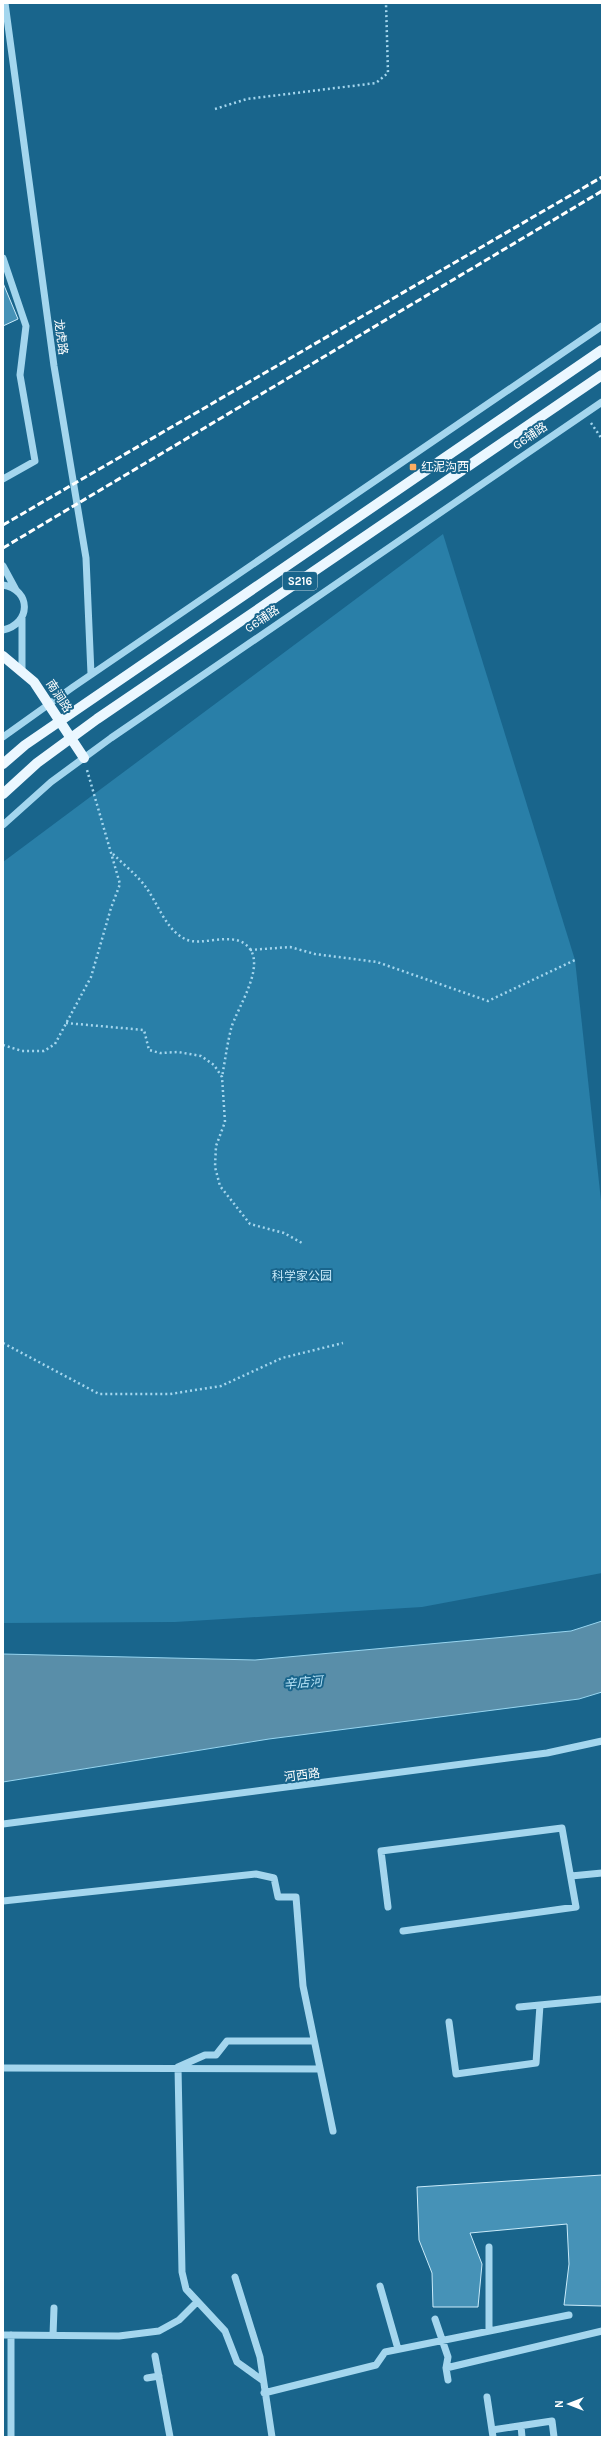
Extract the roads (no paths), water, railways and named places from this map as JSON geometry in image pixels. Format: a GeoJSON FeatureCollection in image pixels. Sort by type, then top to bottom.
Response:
{"type":"FeatureCollection","features":[{"type":"Feature","properties":{"kind":"main road","name":"S216"},"geometry":{"type":"LineString","coordinates":[[3,764],[25,745],[602,350]]}},
{"type":"Feature","properties":{"kind":"main road","name":"G6辅路"},"geometry":{"type":"LineString","coordinates":[[3,794],[37,763],[71,738],[602,375]]}},
{"type":"Feature","properties":{"kind":"main road","name":"南涧路"},"geometry":{"type":"LineString","coordinates":[[3,656],[34,682],[84,758]]}},
{"type":"Feature","properties":{"kind":"street","name":"龙虎路"},"geometry":{"type":"LineString","coordinates":[[5,3],[54,366],[86,558],[92,674]]}},
{"type":"Feature","properties":{"kind":"street"},"geometry":{"type":"LineString","coordinates":[[3,258],[26,326],[20,375],[35,461],[3,479]]}},
{"type":"Feature","properties":{"kind":"street"},"geometry":{"type":"LineString","coordinates":[[3,737],[48,704],[602,326]]}},
{"type":"Feature","properties":{"kind":"street","name":"G6辅路"},"geometry":{"type":"LineString","coordinates":[[3,825],[51,782],[84,758],[602,402]]}},
{"type":"Feature","properties":{"kind":"street"},"geometry":{"type":"LineString","coordinates":[[3,566],[24,603],[22,618],[22,671]]}},
{"type":"Feature","properties":{"kind":"street"},"geometry":{"type":"LineString","coordinates":[[3,585],[16,590]]}},
{"type":"Feature","properties":{"kind":"street"},"geometry":{"type":"LineString","coordinates":[[3,630],[11,628],[22,618]]}},
{"type":"Feature","properties":{"kind":"street","name":"河西路"},"geometry":{"type":"LineString","coordinates":[[3,1824],[547,1753],[602,1740]]}},
{"type":"Feature","properties":{"kind":"street"},"geometry":{"type":"LineString","coordinates":[[388,1907],[381,1851],[562,1828],[576,1907],[403,1931]]}},
{"type":"Feature","properties":{"kind":"street"},"geometry":{"type":"LineString","coordinates":[[571,1876],[602,1873]]}},
{"type":"Feature","properties":{"kind":"street"},"geometry":{"type":"LineString","coordinates":[[3,1901],[256,1874],[274,1878],[278,1897],[296,1897],[302,1986],[333,2131]]}},
{"type":"Feature","properties":{"kind":"street"},"geometry":{"type":"LineString","coordinates":[[519,2007],[602,1999]]}},
{"type":"Feature","properties":{"kind":"street"},"geometry":{"type":"LineString","coordinates":[[449,2022],[456,2074],[536,2063],[540,2005]]}},
{"type":"Feature","properties":{"kind":"street"},"geometry":{"type":"LineString","coordinates":[[178,2067],[205,2055],[216,2054],[227,2041],[314,2041]]}},
{"type":"Feature","properties":{"kind":"street"},"geometry":{"type":"LineString","coordinates":[[178,2067],[182,2272],[186,2289],[196,2302],[225,2331],[237,2362],[262,2380]]}},
{"type":"Feature","properties":{"kind":"street"},"geometry":{"type":"LineString","coordinates":[[3,2068],[178,2067],[195,2070],[320,2068]]}},
{"type":"Feature","properties":{"kind":"street"},"geometry":{"type":"LineString","coordinates":[[489,2247],[489,2331]]}},
{"type":"Feature","properties":{"kind":"street"},"geometry":{"type":"LineString","coordinates":[[235,2276],[260,2357],[262,2380],[272,2437]]}},
{"type":"Feature","properties":{"kind":"street"},"geometry":{"type":"LineString","coordinates":[[380,2286],[398,2349]]}},
{"type":"Feature","properties":{"kind":"street"},"geometry":{"type":"LineString","coordinates":[[11,2437],[7,2335],[119,2336],[159,2331],[179,2320],[196,2302]]}},
{"type":"Feature","properties":{"kind":"street"},"geometry":{"type":"LineString","coordinates":[[53,2336],[54,2308]]}},
{"type":"Feature","properties":{"kind":"street"},"geometry":{"type":"LineString","coordinates":[[264,2393],[376,2365],[385,2352],[569,2315]]}},
{"type":"Feature","properties":{"kind":"street"},"geometry":{"type":"LineString","coordinates":[[435,2319],[448,2357],[446,2368],[448,2380]]}},
{"type":"Feature","properties":{"kind":"street"},"geometry":{"type":"LineString","coordinates":[[446,2368],[602,2331]]}},
{"type":"Feature","properties":{"kind":"street"},"geometry":{"type":"LineString","coordinates":[[155,2356],[170,2437]]}},
{"type":"Feature","properties":{"kind":"street"},"geometry":{"type":"LineString","coordinates":[[147,2378],[159,2376]]}},
{"type":"Feature","properties":{"kind":"street"},"geometry":{"type":"LineString","coordinates":[[487,2398],[492,2433],[521,2426],[552,2422],[554,2437]]}},
{"type":"Feature","properties":{"kind":"street"},"geometry":{"type":"LineString","coordinates":[[521,2426],[522,2437]]}},
{"type":"Feature","properties":{"kind":"water","name":"辛店河"},"geometry":{"type":"Polygon","coordinates":[[[602,1621],[602,1692],[579,1699],[269,1739],[3,1782],[3,1654],[255,1660],[571,1631],[602,1621]]]}},
{"type":"Feature","properties":{"kind":"railway"},"geometry":{"type":"LineString","coordinates":[[3,525],[602,177]]}},
{"type":"Feature","properties":{"kind":"railway"},"geometry":{"type":"LineString","coordinates":[[3,548],[602,191]]}},
{"type":"Feature","properties":{"kind":"place","name":"红泥沟西"},"geometry":{"type":"Point","coordinates":[413,467]}},
{"type":"Feature","properties":{"kind":"park label","name":"科学家公园"},"geometry":{"type":"Point","coordinates":[302,1276]}}]}
